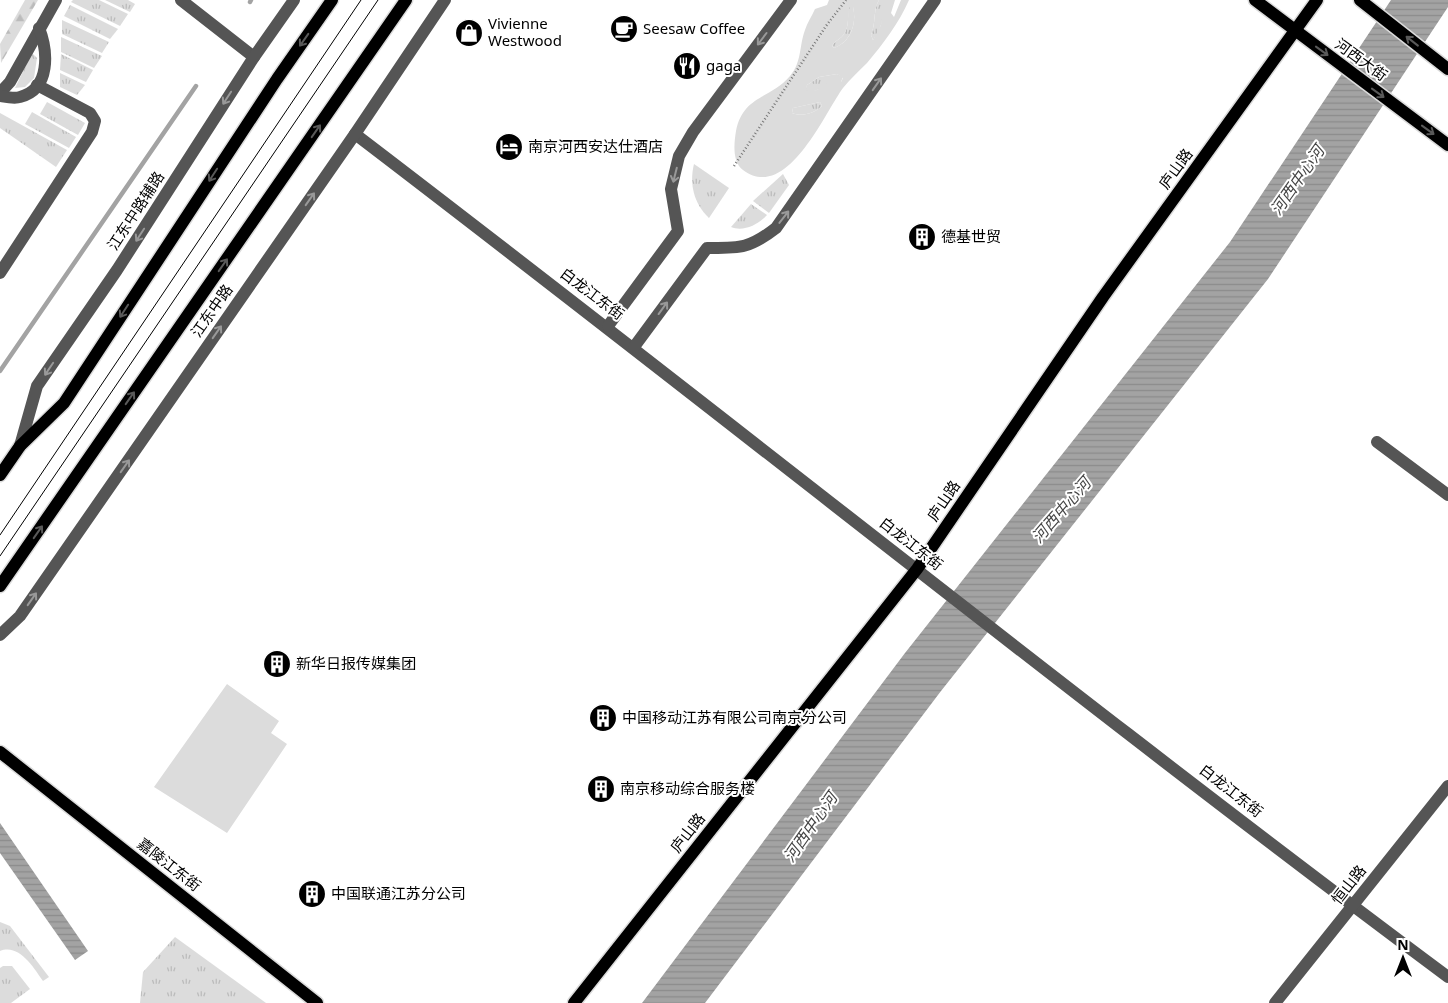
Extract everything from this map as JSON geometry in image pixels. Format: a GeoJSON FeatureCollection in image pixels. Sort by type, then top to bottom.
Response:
{"type":"FeatureCollection","features":[{"type":"Feature","properties":{"kind":"main road"},"geometry":{"type":"LineString","coordinates":[[0,476],[20,446],[64,403],[277,79],[332,0]]}},
{"type":"Feature","properties":{"kind":"main road","name":"江东中路"},"geometry":{"type":"LineString","coordinates":[[0,586],[406,0]]}},
{"type":"Feature","properties":{"kind":"main road","name":"河西大街"},"geometry":{"type":"LineString","coordinates":[[1255,0],[1448,145]]}},
{"type":"Feature","properties":{"kind":"main road","name":"庐山路"},"geometry":{"type":"LineString","coordinates":[[574,1003],[917,569],[1103,297],[1296,32],[1317,0]]}},
{"type":"Feature","properties":{"kind":"main road"},"geometry":{"type":"LineString","coordinates":[[1360,0],[1444,66]]}},
{"type":"Feature","properties":{"kind":"main road","name":"嘉陵江东街"},"geometry":{"type":"LineString","coordinates":[[0,752],[317,1003]]}},
{"type":"Feature","properties":{"kind":"street"},"geometry":{"type":"LineString","coordinates":[[0,95],[10,82],[56,0]]}},
{"type":"Feature","properties":{"kind":"street"},"geometry":{"type":"LineString","coordinates":[[181,0],[254,57]]}},
{"type":"Feature","properties":{"kind":"street","name":"江东中路辅路"},"geometry":{"type":"LineString","coordinates":[[20,446],[37,386],[117,270],[254,57],[294,0]]}},
{"type":"Feature","properties":{"kind":"street","name":"江东中路"},"geometry":{"type":"LineString","coordinates":[[0,635],[20,616],[355,134],[445,0]]}},
{"type":"Feature","properties":{"kind":"street"},"geometry":{"type":"LineString","coordinates":[[608,326],[678,231],[671,189],[679,156],[693,132],[791,0]]}},
{"type":"Feature","properties":{"kind":"street"},"geometry":{"type":"LineString","coordinates":[[634,347],[706,248],[731,248],[756,243],[776,228],[935,0]]}},
{"type":"Feature","properties":{"kind":"street"},"geometry":{"type":"LineString","coordinates":[[0,95],[20,97],[37,85],[44,73],[45,44],[39,28]]}},
{"type":"Feature","properties":{"kind":"street"},"geometry":{"type":"LineString","coordinates":[[0,273],[92,132],[95,121],[90,113],[37,85]]}},
{"type":"Feature","properties":{"kind":"street","name":"白龙江东街"},"geometry":{"type":"LineString","coordinates":[[355,134],[608,326],[951,596],[1448,977]]}},
{"type":"Feature","properties":{"kind":"street"},"geometry":{"type":"LineString","coordinates":[[1377,442],[1448,495]]}},
{"type":"Feature","properties":{"kind":"street","name":"恒山路"},"geometry":{"type":"LineString","coordinates":[[1275,1003],[1448,786]]}},
{"type":"Feature","properties":{"kind":"path"},"geometry":{"type":"LineString","coordinates":[[734,166],[826,26],[846,0]]}},
{"type":"Feature","properties":{"kind":"green space"},"geometry":{"type":"Polygon","coordinates":[[[25,0],[38,0],[1,63],[0,44],[25,0]]]}},
{"type":"Feature","properties":{"kind":"green space"},"geometry":{"type":"Polygon","coordinates":[[[73,0],[99,0],[128,14],[120,26],[71,2],[73,0]]]}},
{"type":"Feature","properties":{"kind":"green space"},"geometry":{"type":"Polygon","coordinates":[[[105,0],[128,0],[135,4],[130,12],[105,0]]]}},
{"type":"Feature","properties":{"kind":"green space"},"geometry":{"type":"Polygon","coordinates":[[[829,0],[879,0],[871,35],[873,40],[881,25],[882,0],[895,0],[891,13],[894,17],[901,0],[909,0],[885,41],[843,88],[815,133],[789,165],[775,174],[759,177],[743,170],[739,167],[735,157],[734,147],[740,119],[751,104],[783,83],[794,71],[805,30],[815,9],[827,5],[829,0]],[[853,7],[848,9],[846,31],[833,44],[834,48],[849,37],[854,19],[853,7]],[[837,74],[819,77],[807,85],[806,91],[817,90],[828,82],[841,82],[843,78],[837,74]],[[820,102],[793,108],[792,113],[804,114],[822,106],[820,102]]]}},
{"type":"Feature","properties":{"kind":"green space"},"geometry":{"type":"Polygon","coordinates":[[[879,0],[882,0],[883,16],[879,31],[873,40],[871,35],[879,0]]]}},
{"type":"Feature","properties":{"kind":"green space"},"geometry":{"type":"Polygon","coordinates":[[[70,5],[118,29],[110,39],[64,16],[70,5]]]}},
{"type":"Feature","properties":{"kind":"green space"},"geometry":{"type":"Polygon","coordinates":[[[850,6],[853,7],[854,19],[849,37],[834,48],[833,44],[846,31],[848,9],[850,6]]]}},
{"type":"Feature","properties":{"kind":"green space"},"geometry":{"type":"Polygon","coordinates":[[[62,20],[109,42],[102,53],[62,34],[62,20]]]}},
{"type":"Feature","properties":{"kind":"green space"},"geometry":{"type":"Polygon","coordinates":[[[61,37],[102,56],[94,68],[61,52],[61,37]]]}},
{"type":"Feature","properties":{"kind":"green space"},"geometry":{"type":"Polygon","coordinates":[[[32,53],[37,58],[34,78],[25,87],[15,88],[32,53]]]}},
{"type":"Feature","properties":{"kind":"green space"},"geometry":{"type":"Polygon","coordinates":[[[61,54],[93,70],[86,82],[60,70],[61,54]]]}},
{"type":"Feature","properties":{"kind":"green space"},"geometry":{"type":"Polygon","coordinates":[[[60,73],[85,85],[77,95],[60,87],[60,73]]]}},
{"type":"Feature","properties":{"kind":"green space"},"geometry":{"type":"Polygon","coordinates":[[[837,74],[843,77],[841,82],[811,92],[805,91],[807,85],[819,77],[837,74]]]}},
{"type":"Feature","properties":{"kind":"green space"},"geometry":{"type":"Polygon","coordinates":[[[47,102],[85,123],[78,135],[40,114],[47,102]]]}},
{"type":"Feature","properties":{"kind":"green space"},"geometry":{"type":"Polygon","coordinates":[[[820,102],[822,106],[812,112],[800,115],[792,113],[793,108],[820,102]]]}},
{"type":"Feature","properties":{"kind":"green space"},"geometry":{"type":"Polygon","coordinates":[[[32,112],[76,137],[69,148],[25,124],[32,112]]]}},
{"type":"Feature","properties":{"kind":"green space"},"geometry":{"type":"Polygon","coordinates":[[[0,113],[67,150],[56,167],[0,128],[0,113]]]}},
{"type":"Feature","properties":{"kind":"green space"},"geometry":{"type":"Polygon","coordinates":[[[694,164],[729,188],[709,218],[696,200],[694,193],[692,179],[694,164]]]}},
{"type":"Feature","properties":{"kind":"green space"},"geometry":{"type":"Polygon","coordinates":[[[783,174],[789,185],[769,213],[753,201],[783,174]]]}},
{"type":"Feature","properties":{"kind":"green space"},"geometry":{"type":"Polygon","coordinates":[[[751,204],[767,215],[750,227],[740,229],[731,227],[751,204]]]}},
{"type":"Feature","properties":{"kind":"green space"},"geometry":{"type":"Polygon","coordinates":[[[227,684],[279,721],[271,733],[287,744],[227,833],[154,787],[227,684]]]}},
{"type":"Feature","properties":{"kind":"green space"},"geometry":{"type":"Polygon","coordinates":[[[0,922],[10,926],[49,977],[43,981],[25,958],[13,950],[0,951],[0,922]]]}},
{"type":"Feature","properties":{"kind":"green space"},"geometry":{"type":"Polygon","coordinates":[[[175,937],[266,1003],[140,1003],[143,972],[175,937]]]}},
{"type":"Feature","properties":{"kind":"green space"},"geometry":{"type":"Polygon","coordinates":[[[12,966],[30,989],[11,1003],[0,1003],[0,968],[12,966]]]}},
{"type":"Feature","properties":{"kind":"water","name":"河西中心河"},"geometry":{"type":"Polygon","coordinates":[[[1391,0],[1448,0],[1448,7],[1268,279],[941,691],[705,1003],[642,1003],[905,653],[1230,242],[1391,0]]]}},
{"type":"Feature","properties":{"kind":"water"},"geometry":{"type":"Polygon","coordinates":[[[0,823],[88,951],[75,960],[0,853],[0,823]]]}},
{"type":"Feature","properties":{"kind":"waterway"},"geometry":{"type":"LineString","coordinates":[[0,371],[196,86]]}},
{"type":"Feature","properties":{"kind":"tram line"},"geometry":{"type":"LineString","coordinates":[[0,535],[361,0]]}},
{"type":"Feature","properties":{"kind":"tram line"},"geometry":{"type":"LineString","coordinates":[[0,556],[378,0]]}},
{"type":"Feature","properties":{"kind":"place","name":"Seesaw Coffee"},"geometry":{"type":"Point","coordinates":[624,29]}},
{"type":"Feature","properties":{"kind":"place","name":"Vivienne Westwood"},"geometry":{"type":"Point","coordinates":[469,33]}},
{"type":"Feature","properties":{"kind":"place","name":"gaga"},"geometry":{"type":"Point","coordinates":[687,66]}},
{"type":"Feature","properties":{"kind":"place","name":"南京河西安达仕酒店"},"geometry":{"type":"Point","coordinates":[509,147]}},
{"type":"Feature","properties":{"kind":"place","name":"德基世贸"},"geometry":{"type":"Point","coordinates":[922,237]}},
{"type":"Feature","properties":{"kind":"place","name":"新华日报传媒集团"},"geometry":{"type":"Point","coordinates":[277,664]}},
{"type":"Feature","properties":{"kind":"place","name":"中国移动江苏有限公司南京分公司"},"geometry":{"type":"Point","coordinates":[603,718]}},
{"type":"Feature","properties":{"kind":"place","name":"南京移动综合服务楼"},"geometry":{"type":"Point","coordinates":[601,789]}},
{"type":"Feature","properties":{"kind":"place","name":"中国联通江苏分公司"},"geometry":{"type":"Point","coordinates":[312,894]}}]}
